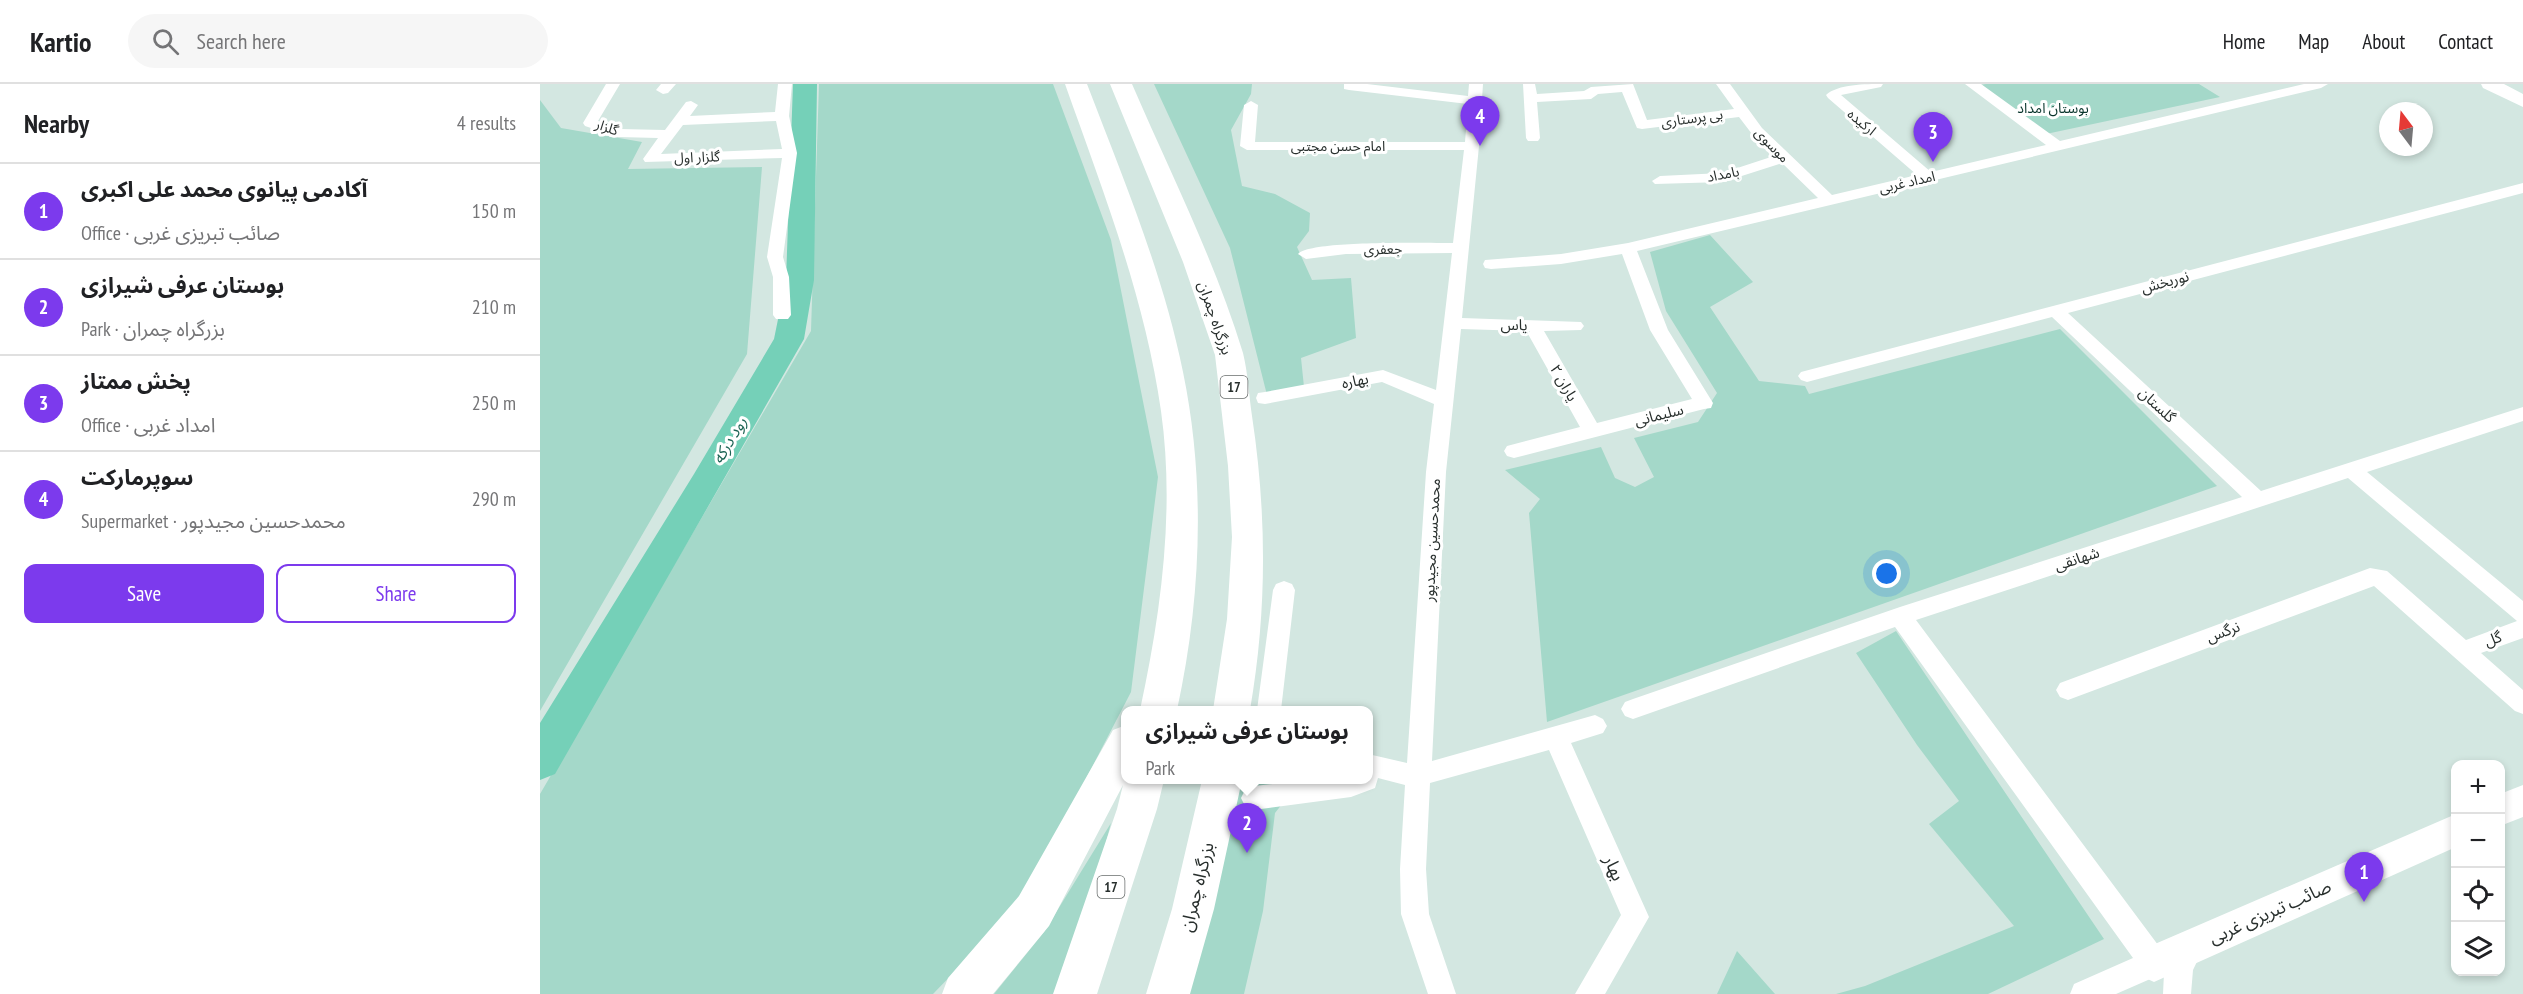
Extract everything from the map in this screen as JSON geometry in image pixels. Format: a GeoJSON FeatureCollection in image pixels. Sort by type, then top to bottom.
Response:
{"type":"FeatureCollection","features":[{"type":"Feature","properties":{"kind":"highway"},"geometry":{"type":"LineString","coordinates":[[1076,84],[1143,269],[1159,325],[1176,414],[1181,485],[1178,571],[1157,704]]}},
{"type":"Feature","properties":{"kind":"highway","name":"بزرگراه چمران"},"geometry":{"type":"LineString","coordinates":[[1121,84],[1196,262],[1229,355],[1244,466],[1248,537],[1245,619],[1233,706]]}},
{"type":"Feature","properties":{"kind":"highway"},"geometry":{"type":"LineString","coordinates":[[964,994],[1034,911],[1121,749]]}},
{"type":"Feature","properties":{"kind":"highway","name":"17"},"geometry":{"type":"LineString","coordinates":[[1075,994],[1137,809],[1143,784]]}},
{"type":"Feature","properties":{"kind":"highway","name":"بزرگراه چمران"},"geometry":{"type":"LineString","coordinates":[[1168,994],[1192,909],[1238,789]]}},
{"type":"Feature","properties":{"kind":"street","name":"گلزار"},"geometry":{"type":"LineString","coordinates":[[613,84],[590,123],[618,133],[668,134]]}},
{"type":"Feature","properties":{"kind":"street"},"geometry":{"type":"LineString","coordinates":[[782,315],[781,277],[775,257],[790,153],[782,116],[785,84]]}},
{"type":"Feature","properties":{"kind":"street","name":"موسوی"},"geometry":{"type":"LineString","coordinates":[[1723,84],[1757,131],[1828,200]]}},
{"type":"Feature","properties":{"kind":"street","name":"ارکیده"},"geometry":{"type":"LineString","coordinates":[[1876,84],[1837,91],[1833,95],[1928,177]]}},
{"type":"Feature","properties":{"kind":"street"},"geometry":{"type":"LineString","coordinates":[[1972,84],[2056,146]]}},
{"type":"Feature","properties":{"kind":"street","name":"امداد غربی"},"geometry":{"type":"LineString","coordinates":[[1491,264],[1562,259],[1628,248],[2321,84]]}},
{"type":"Feature","properties":{"kind":"street"},"geometry":{"type":"LineString","coordinates":[[2490,84],[2523,101]]}},
{"type":"Feature","properties":{"kind":"street"},"geometry":{"type":"LineString","coordinates":[[2506,84],[2523,93]]}},
{"type":"Feature","properties":{"kind":"street"},"geometry":{"type":"LineString","coordinates":[[1349,86],[1475,92]]}},
{"type":"Feature","properties":{"kind":"street"},"geometry":{"type":"LineString","coordinates":[[1533,138],[1530,91],[1591,95],[1591,91],[1626,86]]}},
{"type":"Feature","properties":{"kind":"street","name":"بی پرستاری"},"geometry":{"type":"LineString","coordinates":[[1626,86],[1642,125],[1743,112]]}},
{"type":"Feature","properties":{"kind":"street","name":"محمدحسین مجیدپور"},"geometry":{"type":"LineString","coordinates":[[1442,994],[1415,914],[1413,869],[1442,400],[1472,146],[1475,92]]}},
{"type":"Feature","properties":{"kind":"street","name":"گلزار اول"},"geometry":{"type":"LineString","coordinates":[[691,105],[650,159],[790,153]]}},
{"type":"Feature","properties":{"kind":"street","name":"امام حسن مجتبی"},"geometry":{"type":"LineString","coordinates":[[1251,105],[1247,146],[1472,146]]}},
{"type":"Feature","properties":{"kind":"street"},"geometry":{"type":"LineString","coordinates":[[678,122],[782,116]]}},
{"type":"Feature","properties":{"kind":"street","name":"بامداد"},"geometry":{"type":"LineString","coordinates":[[1660,181],[1723,177],[1784,158]]}},
{"type":"Feature","properties":{"kind":"street","name":"نوربخش"},"geometry":{"type":"LineString","coordinates":[[1807,376],[2523,188]]}},
{"type":"Feature","properties":{"kind":"street","name":"جعفری"},"geometry":{"type":"LineString","coordinates":[[1306,255],[1346,249],[1460,248]]}},
{"type":"Feature","properties":{"kind":"street","name":"سلیمانی"},"geometry":{"type":"LineString","coordinates":[[1514,451],[1704,403],[1659,330],[1628,248]]}},
{"type":"Feature","properties":{"kind":"street","name":"گلستان"},"geometry":{"type":"LineString","coordinates":[[2055,311],[2258,500]]}},
{"type":"Feature","properties":{"kind":"street","name":"یاس"},"geometry":{"type":"LineString","coordinates":[[1452,323],[1575,326]]}},
{"type":"Feature","properties":{"kind":"street","name":"یاران ٢"},"geometry":{"type":"LineString","coordinates":[[1537,334],[1592,431]]}},
{"type":"Feature","properties":{"kind":"street","name":"بهاره"},"geometry":{"type":"LineString","coordinates":[[1265,398],[1383,376],[1442,400]]}},
{"type":"Feature","properties":{"kind":"street","name":"شهانقی"},"geometry":{"type":"LineString","coordinates":[[1633,709],[1900,616],[2523,414]]}},
{"type":"Feature","properties":{"kind":"street"},"geometry":{"type":"LineString","coordinates":[[2352,470],[2523,614]]}},
{"type":"Feature","properties":{"kind":"street","name":"نرگس"},"geometry":{"type":"LineString","coordinates":[[2068,690],[2370,577],[2379,577],[2462,651]]}},
{"type":"Feature","properties":{"kind":"street"},"geometry":{"type":"LineString","coordinates":[[1270,706],[1284,590]]}},
{"type":"Feature","properties":{"kind":"street"},"geometry":{"type":"LineString","coordinates":[[1900,616],[2154,963]]}},
{"type":"Feature","properties":{"kind":"street","name":"گل"},"geometry":{"type":"LineString","coordinates":[[2462,651],[2523,628]]}},
{"type":"Feature","properties":{"kind":"street"},"geometry":{"type":"LineString","coordinates":[[2462,651],[2523,704]]}},
{"type":"Feature","properties":{"kind":"street"},"geometry":{"type":"LineString","coordinates":[[1373,773],[1417,776],[1594,726]]}},
{"type":"Feature","properties":{"kind":"street","name":"بهار"},"geometry":{"type":"LineString","coordinates":[[1556,737],[1635,917],[1588,994]]}},
{"type":"Feature","properties":{"kind":"street"},"geometry":{"type":"LineString","coordinates":[[1238,789],[1351,786],[1354,784]]}},
{"type":"Feature","properties":{"kind":"street"},"geometry":{"type":"LineString","coordinates":[[2505,808],[2523,801]]}},
{"type":"Feature","properties":{"kind":"street","name":"صائب تبریزی غربی"},"geometry":{"type":"LineString","coordinates":[[2095,992],[2154,963],[2451,832]]}},
{"type":"Feature","properties":{"kind":"street"},"geometry":{"type":"LineString","coordinates":[[2177,994],[2175,976],[2190,947]]}},
{"type":"Feature","properties":{"kind":"green space"},"geometry":{"type":"Polygon","coordinates":[[[819,84],[1053,84],[1111,240],[1158,477],[1131,692],[1124,706],[1121,706],[1121,711],[1022,902],[933,994],[540,994],[540,794],[811,331],[819,84]]]}},
{"type":"Feature","properties":{"kind":"green space"},"geometry":{"type":"Polygon","coordinates":[[[1154,84],[1252,84],[1251,94],[1231,130],[1242,186],[1275,194],[1310,213],[1309,231],[1297,247],[1312,280],[1351,278],[1356,338],[1301,358],[1304,387],[1267,395],[1230,248],[1154,84]]]}},
{"type":"Feature","properties":{"kind":"green space","name":"بوستان امداد"},"geometry":{"type":"Polygon","coordinates":[[[2199,84],[2220,97],[2046,134],[1980,85],[2199,84]]]}},
{"type":"Feature","properties":{"kind":"green space"},"geometry":{"type":"Polygon","coordinates":[[[540,100],[561,128],[642,142],[628,169],[762,167],[747,354],[540,711],[540,100]]]}},
{"type":"Feature","properties":{"kind":"green space"},"geometry":{"type":"Polygon","coordinates":[[[1710,235],[1753,282],[1710,307],[1759,381],[1805,386],[1809,394],[2060,329],[2217,486],[1547,722],[1529,513],[1540,499],[1505,470],[1601,447],[1615,478],[1635,487],[1654,477],[1634,438],[1698,422],[1717,393],[1666,311],[1650,252],[1710,235]]]}},
{"type":"Feature","properties":{"kind":"green space"},"geometry":{"type":"Polygon","coordinates":[[[1896,631],[2104,939],[1988,994],[1836,994],[1865,986],[2014,926],[1929,824],[1959,801],[1917,745],[1856,653],[1896,631]]]}},
{"type":"Feature","properties":{"kind":"green space"},"geometry":{"type":"Polygon","coordinates":[[[1238,784],[1298,784],[1275,813],[1263,911],[1244,994],[1189,994],[1217,892],[1238,784]]]}},
{"type":"Feature","properties":{"kind":"green space"},"geometry":{"type":"Polygon","coordinates":[[[1111,823],[1087,915],[1057,994],[994,994],[1044,932],[1111,823]]]}},
{"type":"Feature","properties":{"kind":"green space"},"geometry":{"type":"Polygon","coordinates":[[[1737,951],[1775,994],[1717,994],[1737,951]]]}},
{"type":"Feature","properties":{"kind":"waterway","name":"رود درکه"},"geometry":{"type":"LineString","coordinates":[[540,761],[789,339],[800,280],[805,84]]}},
{"type":"Feature","properties":{"kind":"place","name":"سوپرمارکت"},"geometry":{"type":"Point","coordinates":[1480,146]}},
{"type":"Feature","properties":{"kind":"place","name":"پخش ممتاز"},"geometry":{"type":"Point","coordinates":[1933,162]}},
{"type":"Feature","properties":{"kind":"place","name":"بوستان عرفی شیرازی"},"geometry":{"type":"Point","coordinates":[1247,853]}},
{"type":"Feature","properties":{"kind":"place","name":"آکادمی پیانوی محمد علی‌ اکبری"},"geometry":{"type":"Point","coordinates":[2364,902]}}]}
